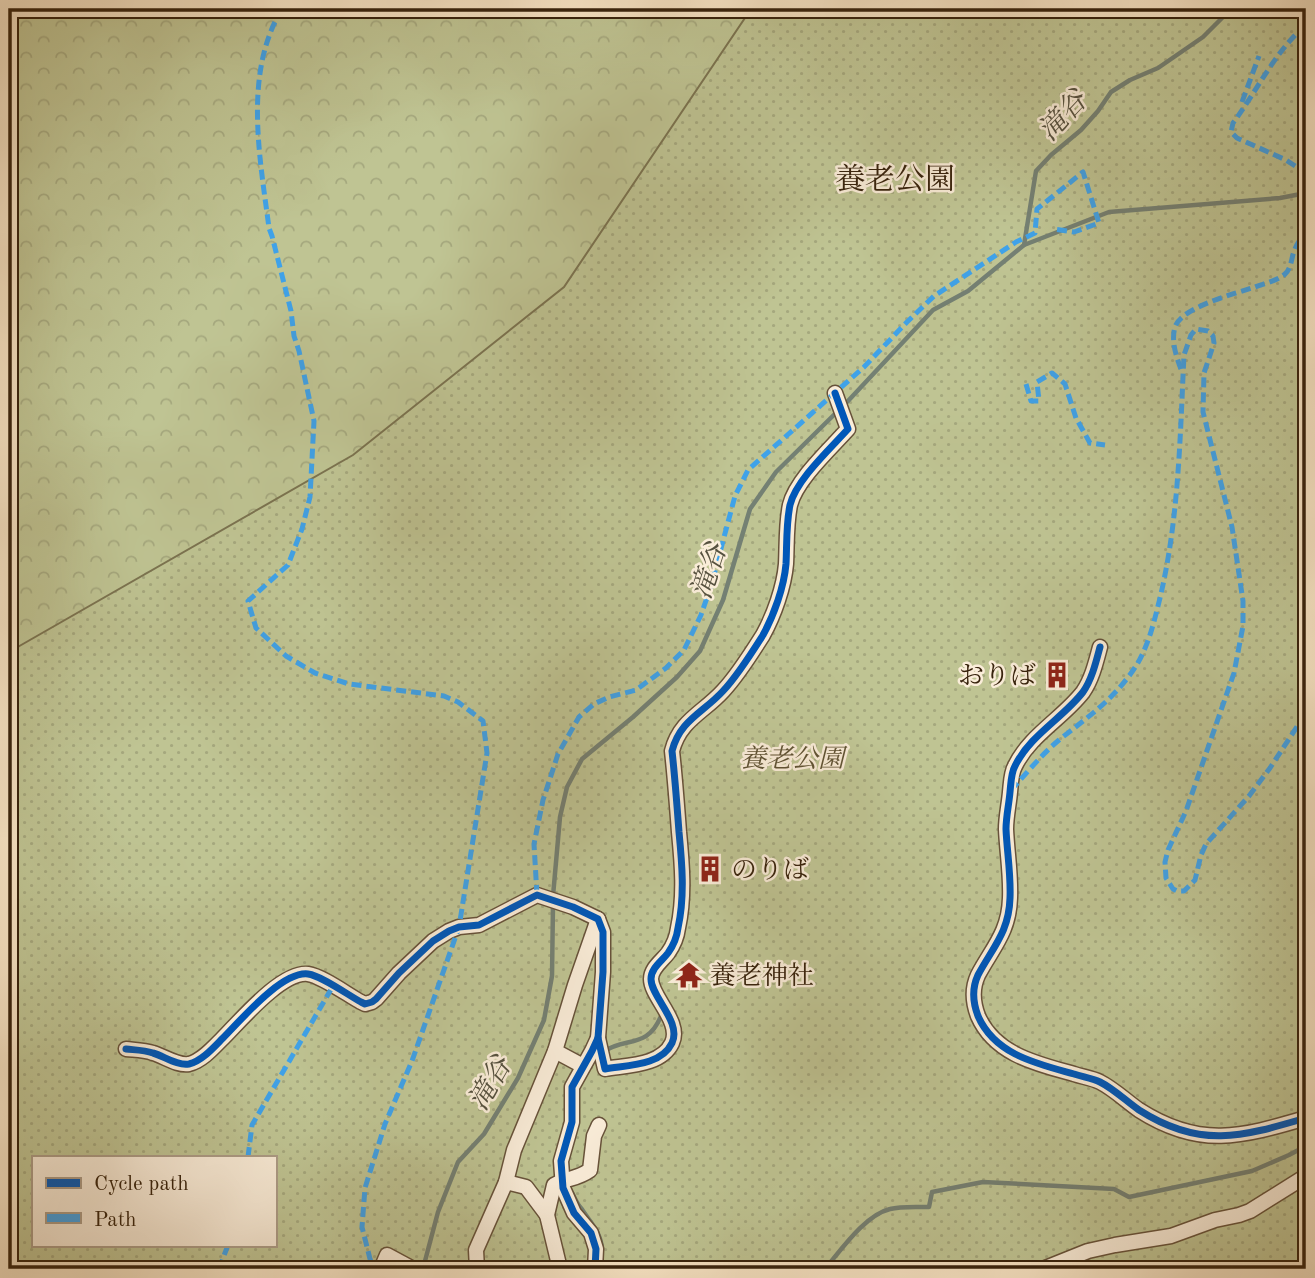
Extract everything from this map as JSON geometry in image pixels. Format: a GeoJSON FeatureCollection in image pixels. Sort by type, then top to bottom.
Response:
{"type":"FeatureCollection","features":[{"type":"Feature","properties":{"kind":"street"},"geometry":{"type":"LineString","coordinates":[[126,1049],[153,1053],[175,1062],[192,1063],[214,1048],[276,987],[290,978],[306,974],[365,1004],[372,1002],[433,941],[459,927],[479,925],[537,895],[598,919],[603,932],[603,972],[598,1038],[605,1069],[652,1061],[667,1051],[674,1040],[672,1023],[650,976],[669,952],[678,931],[682,903],[682,864],[672,751],[676,737],[683,727],[723,691],[764,632],[778,599],[785,567],[790,504],[796,490],[813,468],[848,429],[835,393]]}},
{"type":"Feature","properties":{"kind":"street"},"geometry":{"type":"LineString","coordinates":[[1100,647],[1084,690],[1033,742],[1014,768],[1006,826],[1010,865],[1008,917],[1003,934],[974,986],[976,1010],[982,1023],[1004,1047],[1026,1060],[1099,1082],[1171,1128],[1203,1136],[1221,1137],[1258,1132],[1306,1118]]}},
{"type":"Feature","properties":{"kind":"street"},"geometry":{"type":"LineString","coordinates":[[477,1269],[476,1250],[506,1181],[514,1150],[555,1051],[598,919]]}},
{"type":"Feature","properties":{"kind":"street"},"geometry":{"type":"LineString","coordinates":[[595,1269],[596,1249],[591,1233],[575,1213],[563,1188],[561,1161],[572,1122],[572,1087],[598,1038]]}},
{"type":"Feature","properties":{"kind":"street"},"geometry":{"type":"LineString","coordinates":[[555,1051],[583,1066]]}},
{"type":"Feature","properties":{"kind":"street"},"geometry":{"type":"LineString","coordinates":[[529,1191],[580,1177],[590,1170],[594,1136],[599,1125]]}},
{"type":"Feature","properties":{"kind":"street"},"geometry":{"type":"LineString","coordinates":[[1043,1269],[1088,1251],[1171,1236],[1215,1220],[1239,1215],[1250,1211],[1306,1175]]}},
{"type":"Feature","properties":{"kind":"street"},"geometry":{"type":"LineString","coordinates":[[506,1181],[526,1187],[547,1215],[560,1269]]}},
{"type":"Feature","properties":{"kind":"street"},"geometry":{"type":"LineString","coordinates":[[547,1215],[563,1181]]}},
{"type":"Feature","properties":{"kind":"street"},"geometry":{"type":"LineString","coordinates":[[381,1269],[387,1255],[412,1269]]}},
{"type":"Feature","properties":{"kind":"green space"},"geometry":{"type":"Polygon","coordinates":[[[9,9],[1140,9],[198,708],[9,647],[9,9]]]}},
{"type":"Feature","properties":{"kind":"green space","name":"養老公園"},"geometry":{"type":"Polygon","coordinates":[[[751,9],[1306,9],[1306,1269],[9,1269],[9,652],[353,455],[564,287],[751,9]]]}},
{"type":"Feature","properties":{"kind":"waterway","name":"滝谷"},"geometry":{"type":"LineString","coordinates":[[553,896],[560,817],[567,787],[582,759],[677,677],[700,651],[723,600],[750,509],[776,472],[848,401],[933,310],[968,291],[1024,245],[1036,171],[1081,130],[1111,92],[1158,68],[1203,37],[1231,9]]}},
{"type":"Feature","properties":{"kind":"waterway"},"geometry":{"type":"LineString","coordinates":[[1024,245],[1109,212],[1280,198],[1306,193]]}},
{"type":"Feature","properties":{"kind":"waterway","name":"滝谷"},"geometry":{"type":"LineString","coordinates":[[425,1269],[438,1212],[458,1162],[484,1134],[518,1078],[544,1020],[552,976],[553,904]]}},
{"type":"Feature","properties":{"kind":"waterway"},"geometry":{"type":"LineString","coordinates":[[603,1052],[643,1038],[655,1027],[661,1016]]}},
{"type":"Feature","properties":{"kind":"waterway"},"geometry":{"type":"LineString","coordinates":[[825,1269],[854,1234],[872,1218],[894,1208],[929,1207],[932,1192],[983,1182],[1114,1189],[1129,1197],[1252,1171],[1306,1146]]}},
{"type":"Feature","properties":{"kind":"waterway"},"geometry":{"type":"LineString","coordinates":[[572,1193],[597,1232],[602,1249]]}},
{"type":"Feature","properties":{"kind":"marked path"},"geometry":{"type":"LineString","coordinates":[[282,9],[262,60],[258,88],[259,145],[269,228],[291,311],[294,336],[314,421],[310,497],[302,529],[288,565],[248,601],[256,628],[286,656],[315,673],[349,684],[444,696],[458,702],[483,721],[487,753],[459,927],[412,1061],[385,1124],[365,1188],[362,1227],[370,1259],[376,1269]]}},
{"type":"Feature","properties":{"kind":"marked path"},"geometry":{"type":"LineString","coordinates":[[1306,25],[1276,59],[1233,123],[1231,132],[1237,138],[1286,160],[1306,173]]}},
{"type":"Feature","properties":{"kind":"marked path"},"geometry":{"type":"LineString","coordinates":[[1242,102],[1259,56]]}},
{"type":"Feature","properties":{"kind":"marked path"},"geometry":{"type":"LineString","coordinates":[[537,895],[534,844],[543,800],[558,754],[579,717],[594,704],[636,690],[666,668],[684,650],[701,615],[735,496],[748,470],[864,367],[934,296],[1016,242],[1035,233],[1037,209],[1083,172],[1099,223],[1074,232],[1053,229]]}},
{"type":"Feature","properties":{"kind":"marked path"},"geometry":{"type":"LineString","coordinates":[[1181,369],[1174,338],[1179,320],[1198,307],[1271,282],[1285,274],[1306,231]]}},
{"type":"Feature","properties":{"kind":"marked path"},"geometry":{"type":"LineString","coordinates":[[1011,790],[1052,746],[1113,695],[1145,649],[1160,598],[1171,538],[1178,477],[1184,355],[1196,329],[1208,331],[1213,336],[1214,343],[1204,373],[1203,412],[1232,527],[1243,601],[1243,626],[1234,673],[1186,811],[1168,850],[1165,862],[1166,878],[1173,889],[1184,891],[1195,880],[1206,844],[1249,796],[1306,713]]}},
{"type":"Feature","properties":{"kind":"marked path"},"geometry":{"type":"LineString","coordinates":[[1026,384],[1031,401],[1039,401],[1037,382],[1052,373],[1065,384],[1076,418],[1090,443],[1105,445]]}},
{"type":"Feature","properties":{"kind":"marked path"},"geometry":{"type":"LineString","coordinates":[[248,1156],[252,1125],[333,986]]}},
{"type":"Feature","properties":{"kind":"marked path"},"geometry":{"type":"LineString","coordinates":[[219,1269],[228,1246]]}},
{"type":"Feature","properties":{"kind":"cycle path"},"geometry":{"type":"LineString","coordinates":[[598,1038],[605,1069],[652,1060],[667,1051],[672,1043],[673,1027],[651,979],[655,968],[674,941],[682,904],[682,868],[672,751],[686,724],[715,699],[739,671],[771,619],[785,573],[788,520],[793,495],[814,465],[848,429],[835,393]]}},
{"type":"Feature","properties":{"kind":"cycle path"},"geometry":{"type":"LineString","coordinates":[[1100,647],[1083,692],[1029,745],[1013,772],[1006,829],[1010,880],[1009,910],[999,939],[976,980],[974,996],[978,1016],[995,1040],[1006,1049],[1032,1062],[1100,1082],[1139,1110],[1182,1130],[1221,1136],[1261,1130],[1306,1118]]}},
{"type":"Feature","properties":{"kind":"cycle path"},"geometry":{"type":"LineString","coordinates":[[126,1049],[150,1052],[175,1062],[189,1064],[208,1053],[274,988],[298,975],[308,974],[320,978],[365,1004],[376,999],[433,941],[449,931],[479,925],[537,895],[573,907],[598,919],[603,932],[598,1038],[572,1087],[572,1122],[561,1161],[563,1188],[574,1213],[591,1233],[596,1249],[595,1269]]}},
{"type":"Feature","properties":{"kind":"place","name":"おりば"},"geometry":{"type":"Point","coordinates":[1057,675]}},
{"type":"Feature","properties":{"kind":"place","name":"のりば"},"geometry":{"type":"Point","coordinates":[710,869]}},
{"type":"Feature","properties":{"kind":"place","name":"養老神社"},"geometry":{"type":"Point","coordinates":[689,975]}},
{"type":"Feature","properties":{"kind":"district","name":"養老公園"},"geometry":{"type":"Point","coordinates":[895,179]}}]}
